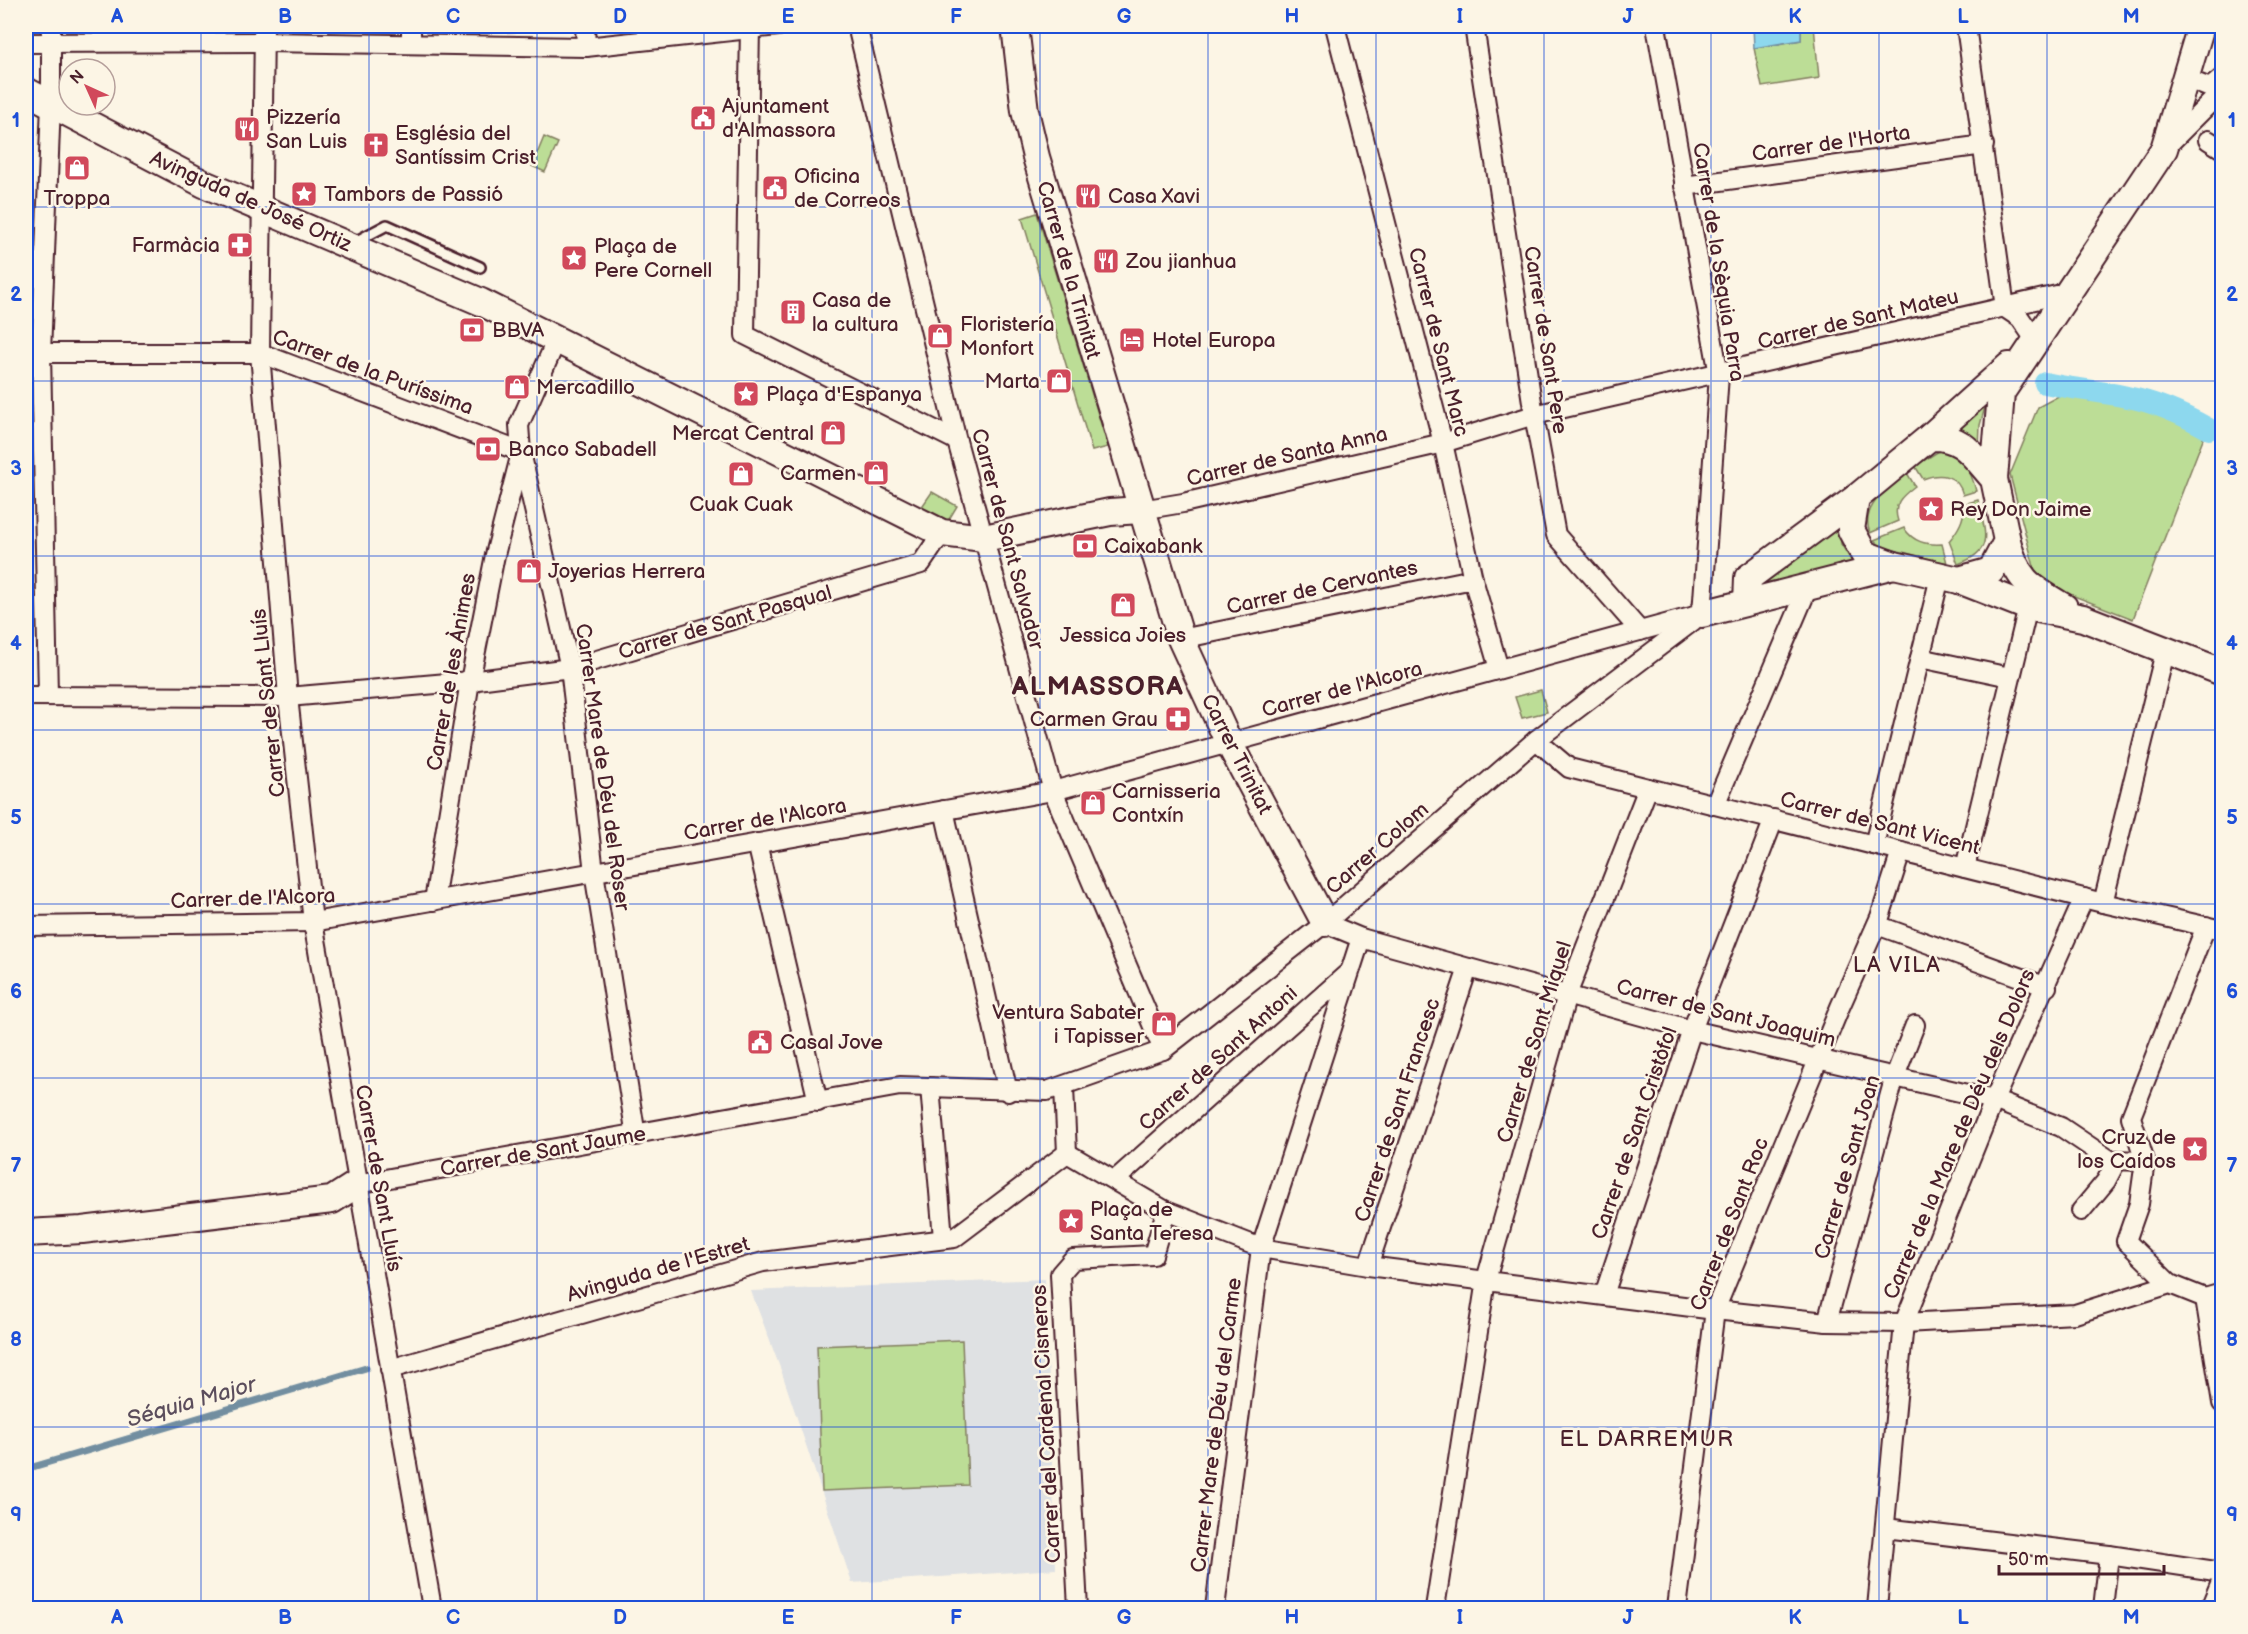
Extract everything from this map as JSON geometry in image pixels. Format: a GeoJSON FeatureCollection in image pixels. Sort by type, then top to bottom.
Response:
{"type":"FeatureCollection","features":[{"type":"Feature","properties":{"kind":"street"},"geometry":{"type":"LineString","coordinates":[[48,696],[33,353],[51,104],[51,26]]}},
{"type":"Feature","properties":{"kind":"street"},"geometry":{"type":"LineString","coordinates":[[411,26],[411,44]]}},
{"type":"Feature","properties":{"kind":"street"},"geometry":{"type":"LineString","coordinates":[[585,26],[586,47]]}},
{"type":"Feature","properties":{"kind":"street"},"geometry":{"type":"LineString","coordinates":[[26,43],[51,44],[264,34],[411,44],[586,47],[750,27],[778,26]]}},
{"type":"Feature","properties":{"kind":"street","name":"Carrer de Sant Salvador"},"geometry":{"type":"LineString","coordinates":[[857,26],[957,441],[1053,791],[1163,1050]]}},
{"type":"Feature","properties":{"kind":"street","name":"Carrer de la Trinitat"},"geometry":{"type":"LineString","coordinates":[[1015,26],[1025,111],[1036,157],[1141,510]]}},
{"type":"Feature","properties":{"kind":"street","name":"Carrer de Sant Marc"},"geometry":{"type":"LineString","coordinates":[[1335,26],[1443,443],[1473,579],[1499,669]]}},
{"type":"Feature","properties":{"kind":"street","name":"Carrer de Sant Pere"},"geometry":{"type":"LineString","coordinates":[[1474,26],[1534,415],[1556,535],[1640,631]]}},
{"type":"Feature","properties":{"kind":"street","name":"Carrer de la Sèquia Parra"},"geometry":{"type":"LineString","coordinates":[[1656,26],[1719,375],[1702,614]]}},
{"type":"Feature","properties":{"kind":"street"},"geometry":{"type":"LineString","coordinates":[[1966,26],[2005,309],[2020,318],[2036,341]]}},
{"type":"Feature","properties":{"kind":"street"},"geometry":{"type":"LineString","coordinates":[[2164,149],[2201,26]]}},
{"type":"Feature","properties":{"kind":"street"},"geometry":{"type":"LineString","coordinates":[[750,27],[746,335],[957,441]]}},
{"type":"Feature","properties":{"kind":"street","name":"Carrer de Sant Lluís"},"geometry":{"type":"LineString","coordinates":[[264,34],[260,353],[288,696],[313,922],[432,1608]]}},
{"type":"Feature","properties":{"kind":"street"},"geometry":{"type":"LineString","coordinates":[[2185,78],[2210,88],[2223,78]]}},
{"type":"Feature","properties":{"kind":"street","name":"Avinguda de José Ortiz"},"geometry":{"type":"LineString","coordinates":[[26,91],[204,184],[481,302],[562,344]]}},
{"type":"Feature","properties":{"kind":"street"},"geometry":{"type":"LineString","coordinates":[[2083,618],[2033,589],[2014,568],[1994,479],[2001,393],[2164,149],[2223,91]]}},
{"type":"Feature","properties":{"kind":"street","name":"Carrer de l'Horta"},"geometry":{"type":"LineString","coordinates":[[1684,186],[1984,145]]}},
{"type":"Feature","properties":{"kind":"street","name":"Carrer de Sant Mateu"},"geometry":{"type":"LineString","coordinates":[[1443,443],[1534,415],[1719,375],[2070,292]]}},
{"type":"Feature","properties":{"kind":"street"},"geometry":{"type":"LineString","coordinates":[[1747,602],[1748,578],[1856,498],[1930,437],[2036,341]]}},
{"type":"Feature","properties":{"kind":"street"},"geometry":{"type":"LineString","coordinates":[[562,344],[942,533],[984,538],[1110,512],[1141,510]]}},
{"type":"Feature","properties":{"kind":"street","name":"Carrer Mare de Déu del Roser"},"geometry":{"type":"LineString","coordinates":[[562,344],[519,425],[521,452],[570,668],[594,872],[636,1136]]}},
{"type":"Feature","properties":{"kind":"street","name":"Carrer de la Puríssima"},"geometry":{"type":"LineString","coordinates":[[33,353],[260,353],[521,452]]}},
{"type":"Feature","properties":{"kind":"street"},"geometry":{"type":"LineString","coordinates":[[1930,437],[1944,436],[1962,444],[1994,479]]}},
{"type":"Feature","properties":{"kind":"street","name":"Carrer de Santa Anna"},"geometry":{"type":"LineString","coordinates":[[1141,510],[1183,503],[1443,443]]}},
{"type":"Feature","properties":{"kind":"street","name":"Carrer de les Ànimes"},"geometry":{"type":"LineString","coordinates":[[434,901],[470,681],[495,555],[521,452]]}},
{"type":"Feature","properties":{"kind":"street"},"geometry":{"type":"LineString","coordinates":[[1856,498],[1851,530],[1864,554],[1894,565],[1949,578],[2028,607],[2083,618],[2166,648],[2223,672]]}},
{"type":"Feature","properties":{"kind":"street","name":"Carrer Trinitat"},"geometry":{"type":"LineString","coordinates":[[1141,510],[1181,639],[1229,743],[1325,923]]}},
{"type":"Feature","properties":{"kind":"street","name":"Carrer de Sant Pasqual"},"geometry":{"type":"LineString","coordinates":[[26,696],[288,696],[470,681],[570,668],[921,564],[942,533]]}},
{"type":"Feature","properties":{"kind":"street"},"geometry":{"type":"LineString","coordinates":[[1949,578],[1991,571],[2007,541]]}},
{"type":"Feature","properties":{"kind":"street"},"geometry":{"type":"LineString","coordinates":[[1702,614],[1894,565]]}},
{"type":"Feature","properties":{"kind":"street"},"geometry":{"type":"LineString","coordinates":[[1874,845],[1920,658],[1949,578]]}},
{"type":"Feature","properties":{"kind":"street","name":"Carrer de Cervantes"},"geometry":{"type":"LineString","coordinates":[[1181,639],[1473,579]]}},
{"type":"Feature","properties":{"kind":"street"},"geometry":{"type":"LineString","coordinates":[[1715,805],[1809,585]]}},
{"type":"Feature","properties":{"kind":"street"},"geometry":{"type":"LineString","coordinates":[[1965,868],[2028,607]]}},
{"type":"Feature","properties":{"kind":"street","name":"Carrer de l'Alcora"},"geometry":{"type":"LineString","coordinates":[[26,926],[313,922],[1053,791],[1702,614]]}},
{"type":"Feature","properties":{"kind":"street","name":"Carrer Colom"},"geometry":{"type":"LineString","coordinates":[[1064,1087],[1163,1050],[1325,923],[1536,740],[1702,614]]}},
{"type":"Feature","properties":{"kind":"street"},"geometry":{"type":"LineString","coordinates":[[2103,903],[2166,648]]}},
{"type":"Feature","properties":{"kind":"street"},"geometry":{"type":"LineString","coordinates":[[1920,658],[2010,677]]}},
{"type":"Feature","properties":{"kind":"street","name":"Carrer de Sant Vicent"},"geometry":{"type":"LineString","coordinates":[[1536,740],[1569,768],[2103,903],[2214,928]]}},
{"type":"Feature","properties":{"kind":"street","name":"Carrer de Sant Miquel"},"geometry":{"type":"LineString","coordinates":[[1435,1608],[1486,1280],[1567,995],[1648,788]]}},
{"type":"Feature","properties":{"kind":"street"},"geometry":{"type":"LineString","coordinates":[[944,810],[1008,1092]]}},
{"type":"Feature","properties":{"kind":"street","name":"Carrer de Sant Cristòfol"},"geometry":{"type":"LineString","coordinates":[[1604,1295],[1692,1030],[1774,819]]}},
{"type":"Feature","properties":{"kind":"street"},"geometry":{"type":"LineString","coordinates":[[757,843],[818,1102]]}},
{"type":"Feature","properties":{"kind":"street","name":"Carrer de Sant Roc"},"geometry":{"type":"LineString","coordinates":[[1677,1608],[1715,1310],[1840,1007],[1877,925],[1901,852]]}},
{"type":"Feature","properties":{"kind":"street","name":"Carrer de la Mare de Déu dels Dolors"},"geometry":{"type":"LineString","coordinates":[[1877,1608],[1904,1323],[1994,1100],[2047,987],[2085,898]]}},
{"type":"Feature","properties":{"kind":"street","name":"Carrer de Sant Joaquim"},"geometry":{"type":"LineString","coordinates":[[1325,923],[1361,938],[1692,1030],[1994,1100],[2061,1127],[2114,1160]]}},
{"type":"Feature","properties":{"kind":"street"},"geometry":{"type":"LineString","coordinates":[[1877,925],[2047,987]]}},
{"type":"Feature","properties":{"kind":"street"},"geometry":{"type":"LineString","coordinates":[[2214,928],[2131,1117],[2145,1161],[2139,1204],[2126,1241],[2170,1284],[2205,1298],[2223,1293]]}},
{"type":"Feature","properties":{"kind":"street","name":"Carrer Mare de Déu del Carme"},"geometry":{"type":"LineString","coordinates":[[1215,1608],[1262,1248],[1361,938]]}},
{"type":"Feature","properties":{"kind":"street","name":"Carrer de Sant Francesc"},"geometry":{"type":"LineString","coordinates":[[1368,1266],[1468,968]]}},
{"type":"Feature","properties":{"kind":"street","name":"Carrer de Sant Antoni"},"geometry":{"type":"LineString","coordinates":[[1115,1180],[1350,970]]}},
{"type":"Feature","properties":{"kind":"street","name":"Carrer de Sant Joan"},"geometry":{"type":"LineString","coordinates":[[1827,1322],[1894,1076],[1914,1025]]}},
{"type":"Feature","properties":{"kind":"street","name":"Carrer de Sant Jaume"},"geometry":{"type":"LineString","coordinates":[[26,1233],[82,1230],[332,1200],[357,1184],[636,1136],[900,1086],[1008,1092],[1047,1091],[1064,1087]]}},
{"type":"Feature","properties":{"kind":"street"},"geometry":{"type":"LineString","coordinates":[[930,1087],[943,1238],[954,1238],[1067,1153]]}},
{"type":"Feature","properties":{"kind":"street"},"geometry":{"type":"LineString","coordinates":[[1064,1087],[1067,1153]]}},
{"type":"Feature","properties":{"kind":"street"},"geometry":{"type":"LineString","coordinates":[[1067,1153],[1166,1211],[1262,1248],[1368,1266],[1715,1310],[1827,1322],[1904,1323],[2075,1314],[2170,1284]]}},
{"type":"Feature","properties":{"kind":"street"},"geometry":{"type":"LineString","coordinates":[[2081,1211],[2106,1181],[2114,1160],[2145,1161]]}},
{"type":"Feature","properties":{"kind":"street","name":"Carrer del Cardenal Cisneros"},"geometry":{"type":"LineString","coordinates":[[1078,1608],[1060,1274],[1073,1259],[1153,1255],[1166,1211]]}},
{"type":"Feature","properties":{"kind":"street","name":"Avinguda de l'Estret"},"geometry":{"type":"LineString","coordinates":[[390,1369],[764,1262],[943,1238]]}},
{"type":"Feature","properties":{"kind":"street"},"geometry":{"type":"LineString","coordinates":[[2205,1298],[2223,1404]]}},
{"type":"Feature","properties":{"kind":"street"},"geometry":{"type":"LineString","coordinates":[[1885,1528],[2109,1554],[2223,1572]]}},
{"type":"Feature","properties":{"kind":"street"},"geometry":{"type":"LineString","coordinates":[[2103,1608],[2109,1554]]}},
{"type":"Feature","properties":{"kind":"street"},"geometry":{"type":"LineString","coordinates":[[2210,1608],[2223,1579]]}},
{"type":"Feature","properties":{"kind":"lane"},"geometry":{"type":"LineString","coordinates":[[348,246],[387,225],[480,267]]}},
{"type":"Feature","properties":{"kind":"lane"},"geometry":{"type":"LineString","coordinates":[[771,356],[795,366],[808,367]]}},
{"type":"Feature","properties":{"kind":"shaded area"},"geometry":{"type":"Polygon","coordinates":[[[1045,1279],[1056,1569],[852,1583],[782,1373],[751,1291],[1045,1279]]]}},
{"type":"Feature","properties":{"kind":"green space"},"geometry":{"type":"Polygon","coordinates":[[[1801,26],[1814,26],[1819,78],[1762,87],[1754,48],[1801,40],[1801,26]]]}},
{"type":"Feature","properties":{"kind":"green space"},"geometry":{"type":"Polygon","coordinates":[[[544,137],[558,143],[545,172],[532,166],[544,137]]]}},
{"type":"Feature","properties":{"kind":"green space"},"geometry":{"type":"Polygon","coordinates":[[[1037,213],[1108,447],[1092,451],[1022,218],[1037,213]]]}},
{"type":"Feature","properties":{"kind":"green space"},"geometry":{"type":"Polygon","coordinates":[[[1990,389],[1980,425],[1979,450],[1945,428],[1990,389]]]}},
{"type":"Feature","properties":{"kind":"green space"},"geometry":{"type":"Polygon","coordinates":[[[2066,392],[2090,401],[2119,399],[2206,431],[2133,619],[2038,582],[2010,475],[2038,407],[2066,392]]]}},
{"type":"Feature","properties":{"kind":"green space"},"geometry":{"type":"Polygon","coordinates":[[[1939,451],[1954,455],[1964,464],[1976,491],[1963,495],[1957,483],[1948,477],[1936,476],[1923,479],[1915,466],[1939,451]]]}},
{"type":"Feature","properties":{"kind":"green space"},"geometry":{"type":"Polygon","coordinates":[[[1907,473],[1915,486],[1902,497],[1897,505],[1898,521],[1870,533],[1868,523],[1872,506],[1884,491],[1907,473]]]}},
{"type":"Feature","properties":{"kind":"green space"},"geometry":{"type":"Polygon","coordinates":[[[932,492],[957,506],[948,521],[921,508],[932,492]]]}},
{"type":"Feature","properties":{"kind":"green space"},"geometry":{"type":"Polygon","coordinates":[[[1978,500],[1985,540],[1978,553],[1958,564],[1949,541],[1960,524],[1964,504],[1978,500]]]}},
{"type":"Feature","properties":{"kind":"green space"},"geometry":{"type":"Polygon","coordinates":[[[1839,515],[1841,544],[1855,566],[1751,587],[1839,515]]]}},
{"type":"Feature","properties":{"kind":"green space"},"geometry":{"type":"Polygon","coordinates":[[[1904,528],[1911,537],[1920,542],[1942,544],[1947,563],[1882,547],[1874,540],[1904,528]]]}},
{"type":"Feature","properties":{"kind":"green space"},"geometry":{"type":"Polygon","coordinates":[[[1541,690],[1547,712],[1522,718],[1515,697],[1541,690]]]}},
{"type":"Feature","properties":{"kind":"green space"},"geometry":{"type":"Polygon","coordinates":[[[962,1340],[968,1485],[822,1491],[817,1346],[962,1340]]]}},
{"type":"Feature","properties":{"kind":"water"},"geometry":{"type":"Polygon","coordinates":[[[1753,26],[1801,26],[1801,40],[1754,48],[1753,26]]]}},
{"type":"Feature","properties":{"kind":"waterway"},"geometry":{"type":"LineString","coordinates":[[2045,383],[2149,402],[2209,429]]}},
{"type":"Feature","properties":{"kind":"waterway","name":"Séquia Major"},"geometry":{"type":"LineString","coordinates":[[26,1469],[366,1368]]}},
{"type":"Feature","properties":{"kind":"place","name":"Ajuntament d'Almassora"},"geometry":{"type":"Point","coordinates":[703,118]}},
{"type":"Feature","properties":{"kind":"place","name":"Pizzería San Luis"},"geometry":{"type":"Point","coordinates":[247,129]}},
{"type":"Feature","properties":{"kind":"place","name":"Església del Santíssim Crist"},"geometry":{"type":"Point","coordinates":[376,145]}},
{"type":"Feature","properties":{"kind":"place","name":"Troppa"},"geometry":{"type":"Point","coordinates":[77,168]}},
{"type":"Feature","properties":{"kind":"place","name":"Oficina de Correos"},"geometry":{"type":"Point","coordinates":[775,188]}},
{"type":"Feature","properties":{"kind":"place","name":"Tambors de Passió"},"geometry":{"type":"Point","coordinates":[304,194]}},
{"type":"Feature","properties":{"kind":"place","name":"Casa Xavi"},"geometry":{"type":"Point","coordinates":[1088,196]}},
{"type":"Feature","properties":{"kind":"place","name":"Farmàcia"},"geometry":{"type":"Point","coordinates":[240,245]}},
{"type":"Feature","properties":{"kind":"place","name":"Plaça de Pere Cornell"},"geometry":{"type":"Point","coordinates":[574,258]}},
{"type":"Feature","properties":{"kind":"place","name":"Zou jianhua"},"geometry":{"type":"Point","coordinates":[1106,261]}},
{"type":"Feature","properties":{"kind":"place","name":"Casa de la cultura"},"geometry":{"type":"Point","coordinates":[793,312]}},
{"type":"Feature","properties":{"kind":"place","name":"BBVA"},"geometry":{"type":"Point","coordinates":[472,330]}},
{"type":"Feature","properties":{"kind":"place","name":"Floristería Monfort"},"geometry":{"type":"Point","coordinates":[940,336]}},
{"type":"Feature","properties":{"kind":"place","name":"Hotel Europa"},"geometry":{"type":"Point","coordinates":[1132,340]}},
{"type":"Feature","properties":{"kind":"place","name":"Marta"},"geometry":{"type":"Point","coordinates":[1059,381]}},
{"type":"Feature","properties":{"kind":"place","name":"Mercadillo"},"geometry":{"type":"Point","coordinates":[517,387]}},
{"type":"Feature","properties":{"kind":"place","name":"Plaça d'Espanya"},"geometry":{"type":"Point","coordinates":[746,394]}},
{"type":"Feature","properties":{"kind":"place","name":"Mercat Central"},"geometry":{"type":"Point","coordinates":[833,433]}},
{"type":"Feature","properties":{"kind":"place","name":"Banco Sabadell"},"geometry":{"type":"Point","coordinates":[488,449]}},
{"type":"Feature","properties":{"kind":"place","name":"Carmen"},"geometry":{"type":"Point","coordinates":[876,473]}},
{"type":"Feature","properties":{"kind":"place","name":"Cuak Cuak"},"geometry":{"type":"Point","coordinates":[741,474]}},
{"type":"Feature","properties":{"kind":"place","name":"Rey Don Jaime"},"geometry":{"type":"Point","coordinates":[1931,509]}},
{"type":"Feature","properties":{"kind":"place","name":"Caixabank"},"geometry":{"type":"Point","coordinates":[1085,546]}},
{"type":"Feature","properties":{"kind":"place","name":"Joyerias Herrera"},"geometry":{"type":"Point","coordinates":[529,571]}},
{"type":"Feature","properties":{"kind":"place","name":"Jessica Joies"},"geometry":{"type":"Point","coordinates":[1123,605]}},
{"type":"Feature","properties":{"kind":"place","name":"Carmen Grau"},"geometry":{"type":"Point","coordinates":[1178,719]}},
{"type":"Feature","properties":{"kind":"place","name":"Carnisseria Contxín"},"geometry":{"type":"Point","coordinates":[1093,803]}},
{"type":"Feature","properties":{"kind":"place","name":"Ventura Sabater i Tapisser"},"geometry":{"type":"Point","coordinates":[1164,1024]}},
{"type":"Feature","properties":{"kind":"place","name":"Casal Jove"},"geometry":{"type":"Point","coordinates":[760,1042]}},
{"type":"Feature","properties":{"kind":"place","name":"Cruz de los Caídos"},"geometry":{"type":"Point","coordinates":[2195,1149]}},
{"type":"Feature","properties":{"kind":"place","name":"Plaça de Santa Teresa"},"geometry":{"type":"Point","coordinates":[1071,1221]}},
{"type":"Feature","properties":{"kind":"district","name":"ALMASSORA"},"geometry":{"type":"Point","coordinates":[1098,686]}},
{"type":"Feature","properties":{"kind":"district","name":"LA VILA"},"geometry":{"type":"Point","coordinates":[1897,964]}},
{"type":"Feature","properties":{"kind":"district","name":"EL DARREMUR"},"geometry":{"type":"Point","coordinates":[1647,1438]}}]}
